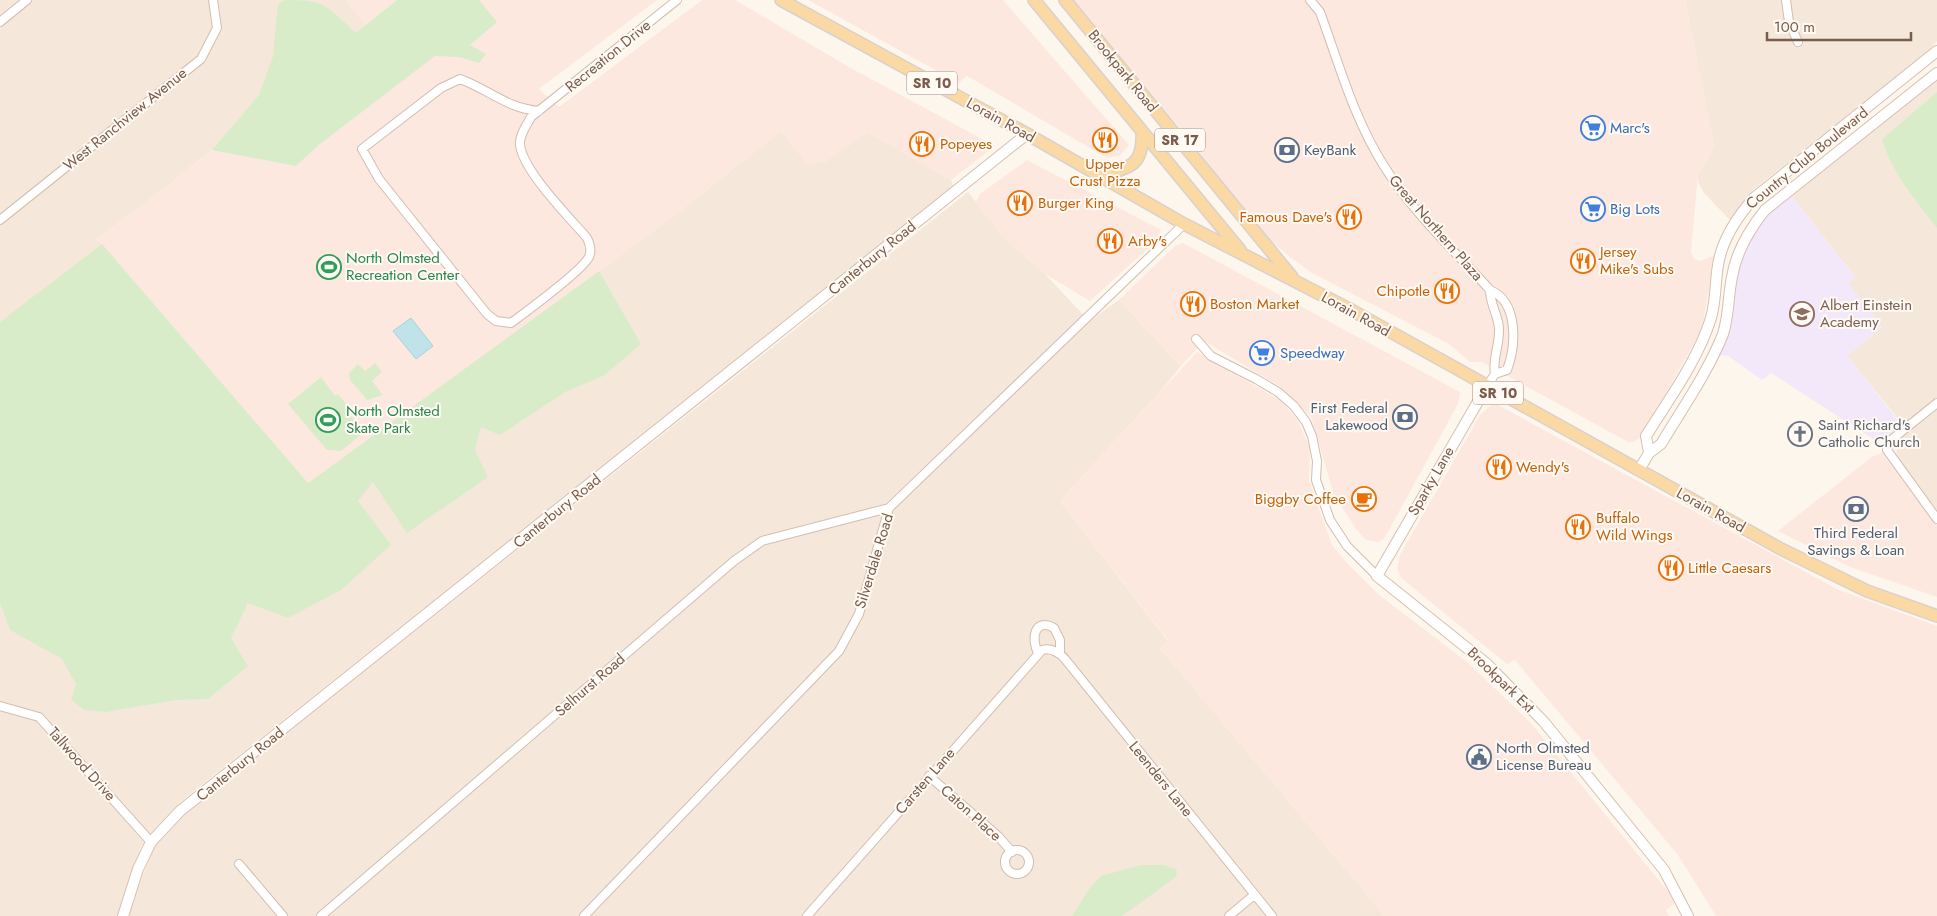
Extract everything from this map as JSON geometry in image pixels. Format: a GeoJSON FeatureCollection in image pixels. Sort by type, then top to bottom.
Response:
{"type":"FeatureCollection","features":[{"type":"Feature","properties":{"kind":"main road","name":"Lorain Road"},"geometry":{"type":"LineString","coordinates":[[781,0],[1027,134],[1184,224],[1295,281],[1781,549],[1867,590],[1937,616]]}},
{"type":"Feature","properties":{"kind":"main road","name":"Brookpark Road"},"geometry":{"type":"LineString","coordinates":[[1034,0],[1243,254]]}},
{"type":"Feature","properties":{"kind":"main road","name":"Brookpark Road"},"geometry":{"type":"LineString","coordinates":[[1065,0],[1295,281]]}},
{"type":"Feature","properties":{"kind":"main road"},"geometry":{"type":"LineString","coordinates":[[1099,175],[1128,168],[1138,160],[1142,143],[1142,131]]}},
{"type":"Feature","properties":{"kind":"street"},"geometry":{"type":"LineString","coordinates":[[0,22],[27,0]]}},
{"type":"Feature","properties":{"kind":"street","name":"West Ranchview Avenue"},"geometry":{"type":"LineString","coordinates":[[0,220],[201,59],[217,28],[213,0]]}},
{"type":"Feature","properties":{"kind":"street","name":"Recreation Drive"},"geometry":{"type":"LineString","coordinates":[[538,111],[511,106],[475,84],[460,79],[441,88],[362,149],[380,179],[487,314],[496,321],[511,323],[579,268],[589,257],[590,252],[587,238],[540,182],[524,158],[520,144],[522,135],[532,117],[677,0]]}},
{"type":"Feature","properties":{"kind":"street","name":"Great Northern Plaza"},"geometry":{"type":"LineString","coordinates":[[1310,0],[1320,12],[1363,128],[1383,165],[1429,224],[1490,290],[1498,294],[1504,302],[1514,330],[1512,354],[1507,370],[1495,374],[1487,386]]}},
{"type":"Feature","properties":{"kind":"street"},"geometry":{"type":"LineString","coordinates":[[1786,0],[1789,22],[1798,42]]}},
{"type":"Feature","properties":{"kind":"street","name":"Country Club Boulevard"},"geometry":{"type":"LineString","coordinates":[[1649,452],[1646,436],[1704,338],[1712,317],[1718,264],[1727,238],[1744,209],[1754,198],[1937,51]]}},
{"type":"Feature","properties":{"kind":"street","name":"Country Club Boulevard"},"geometry":{"type":"LineString","coordinates":[[1639,470],[1649,452],[1661,444],[1718,346],[1728,314],[1735,262],[1747,234],[1756,221],[1771,204],[1937,73]]}},
{"type":"Feature","properties":{"kind":"street","name":"Canterbury Road"},"geometry":{"type":"LineString","coordinates":[[122,916],[138,869],[152,842],[180,812],[1027,134]]}},
{"type":"Feature","properties":{"kind":"street","name":"Silverdale Road"},"geometry":{"type":"LineString","coordinates":[[584,916],[839,651],[859,614],[889,508],[1184,224]]}},
{"type":"Feature","properties":{"kind":"street","name":"Great Northern Plaza"},"geometry":{"type":"LineString","coordinates":[[1490,290],[1490,300],[1495,310],[1499,330],[1498,346],[1493,361],[1495,374]]}},
{"type":"Feature","properties":{"kind":"street","name":"Brookpark Ext"},"geometry":{"type":"LineString","coordinates":[[1196,339],[1211,356],[1256,379],[1286,398],[1306,422],[1317,456],[1316,480],[1330,520],[1347,546],[1377,576],[1487,664],[1544,722],[1664,870],[1688,916]]}},
{"type":"Feature","properties":{"kind":"street","name":"Sparky Lane"},"geometry":{"type":"LineString","coordinates":[[1377,576],[1487,386]]}},
{"type":"Feature","properties":{"kind":"street"},"geometry":{"type":"LineString","coordinates":[[1937,403],[1891,440],[1887,450],[1937,519]]}},
{"type":"Feature","properties":{"kind":"street","name":"Selhurst Road"},"geometry":{"type":"LineString","coordinates":[[321,916],[726,568],[755,546],[762,541],[809,527],[889,508]]}},
{"type":"Feature","properties":{"kind":"street"},"geometry":{"type":"LineString","coordinates":[[1039,627],[1054,628],[1058,634],[1060,653],[1042,651],[1033,640],[1034,634],[1039,627]]}},
{"type":"Feature","properties":{"kind":"street","name":"Carsten Lane"},"geometry":{"type":"LineString","coordinates":[[807,916],[929,776],[1042,651]]}},
{"type":"Feature","properties":{"kind":"street","name":"Leenders Lane"},"geometry":{"type":"LineString","coordinates":[[1060,653],[1272,916]]}},
{"type":"Feature","properties":{"kind":"street","name":"Tallwood Drive"},"geometry":{"type":"LineString","coordinates":[[0,706],[39,717],[152,842]]}},
{"type":"Feature","properties":{"kind":"street","name":"Caton Place"},"geometry":{"type":"LineString","coordinates":[[929,776],[998,836],[1012,852]]}},
{"type":"Feature","properties":{"kind":"street"},"geometry":{"type":"LineString","coordinates":[[239,864],[283,916]]}},
{"type":"Feature","properties":{"kind":"street"},"geometry":{"type":"LineString","coordinates":[[1229,916],[1254,895]]}},
{"type":"Feature","properties":{"kind":"shaded area"},"geometry":{"type":"Polygon","coordinates":[[[0,0],[346,0],[366,25],[160,192],[97,239],[308,483],[659,227],[781,131],[824,162],[868,132],[951,180],[954,187],[179,803],[141,847],[118,916],[0,916],[0,0]]]}},
{"type":"Feature","properties":{"kind":"shaded area"},"geometry":{"type":"Polygon","coordinates":[[[346,0],[657,0],[539,89],[559,107],[702,0],[735,0],[849,67],[995,146],[951,180],[868,133],[824,162],[807,164],[781,131],[659,227],[308,483],[97,239],[160,192],[366,26],[346,0]]]}},
{"type":"Feature","properties":{"kind":"shaded area"},"geometry":{"type":"Polygon","coordinates":[[[808,0],[1003,0],[1129,145],[1120,155],[1107,158],[967,76],[959,83],[808,0]]]}},
{"type":"Feature","properties":{"kind":"shaded area"},"geometry":{"type":"Polygon","coordinates":[[[1069,0],[1685,0],[1714,147],[1698,175],[1691,252],[1694,259],[1700,261],[1715,255],[1702,329],[1642,436],[1634,442],[1628,442],[1482,362],[1470,362],[1449,344],[1312,273],[1290,257],[1265,236],[1235,201],[1234,197],[1188,137],[1069,0]]]}},
{"type":"Feature","properties":{"kind":"shaded area"},"geometry":{"type":"Polygon","coordinates":[[[1685,0],[1937,0],[1937,41],[1925,55],[1754,189],[1730,220],[1704,193],[1698,182],[1698,175],[1714,147],[1685,0]]]}},
{"type":"Feature","properties":{"kind":"shaded area"},"geometry":{"type":"Polygon","coordinates":[[[1937,79],[1937,510],[1896,458],[1897,442],[1908,431],[1847,356],[1882,327],[1848,283],[1855,277],[1790,194],[1937,79]]]}},
{"type":"Feature","properties":{"kind":"shaded area"},"geometry":{"type":"Polygon","coordinates":[[[1027,160],[1161,230],[1156,241],[1090,301],[1045,274],[1006,239],[976,202],[980,194],[1027,160]]]}},
{"type":"Feature","properties":{"kind":"shaded area"},"geometry":{"type":"Polygon","coordinates":[[[968,192],[1006,239],[1045,274],[1089,321],[1119,300],[1181,366],[1160,392],[1060,501],[1168,641],[1160,648],[1385,916],[127,916],[155,844],[188,811],[968,192]]]}},
{"type":"Feature","properties":{"kind":"shaded area","name":"Albert Einstein Academy"},"geometry":{"type":"Polygon","coordinates":[[[1790,194],[1855,277],[1848,283],[1882,327],[1847,356],[1902,425],[1878,442],[1771,373],[1762,380],[1728,356],[1718,355],[1731,328],[1739,263],[1747,243],[1775,208],[1790,194]]]}},
{"type":"Feature","properties":{"kind":"shaded area"},"geometry":{"type":"Polygon","coordinates":[[[1183,243],[1460,392],[1458,404],[1384,539],[1378,542],[1366,540],[1356,529],[1334,495],[1311,417],[1279,386],[1204,341],[1181,366],[1119,300],[1175,246],[1183,243]]]}},
{"type":"Feature","properties":{"kind":"shaded area"},"geometry":{"type":"Polygon","coordinates":[[[1197,352],[1281,401],[1297,419],[1310,448],[1309,481],[1332,545],[1378,594],[1467,662],[1530,722],[1670,894],[1674,904],[1666,910],[1669,916],[1385,916],[1160,648],[1168,640],[1060,501],[1197,352]]]}},
{"type":"Feature","properties":{"kind":"shaded area"},"geometry":{"type":"Polygon","coordinates":[[[1496,404],[1837,589],[1937,626],[1937,916],[1716,916],[1678,855],[1515,660],[1507,664],[1401,578],[1397,568],[1400,555],[1480,415],[1490,406],[1496,404]]]}},
{"type":"Feature","properties":{"kind":"shaded area"},"geometry":{"type":"Polygon","coordinates":[[[1882,453],[1937,525],[1937,597],[1850,567],[1778,531],[1873,456],[1882,453]]]}},
{"type":"Feature","properties":{"kind":"green space"},"geometry":{"type":"Polygon","coordinates":[[[285,0],[310,1],[325,6],[356,33],[397,0],[479,0],[497,22],[470,45],[486,54],[479,63],[459,57],[435,56],[320,144],[296,166],[212,150],[259,95],[273,56],[278,4],[285,0]]]}},
{"type":"Feature","properties":{"kind":"green space"},"geometry":{"type":"Polygon","coordinates":[[[1937,92],[1937,228],[1898,175],[1882,139],[1937,92]]]}},
{"type":"Feature","properties":{"kind":"green space"},"geometry":{"type":"Polygon","coordinates":[[[102,244],[308,483],[599,271],[641,344],[605,375],[565,392],[500,435],[481,427],[475,450],[488,477],[407,533],[373,482],[358,501],[391,545],[341,590],[288,618],[248,603],[231,638],[248,666],[208,699],[176,700],[106,712],[84,710],[71,700],[76,684],[62,659],[10,630],[0,603],[0,322],[102,244]]]}},
{"type":"Feature","properties":{"kind":"green space"},"geometry":{"type":"Polygon","coordinates":[[[375,363],[382,372],[372,381],[383,395],[367,400],[350,380],[349,373],[358,364],[365,371],[375,363]]]}},
{"type":"Feature","properties":{"kind":"green space","name":"North Olmsted Skate Park"},"geometry":{"type":"Polygon","coordinates":[[[321,377],[335,396],[338,394],[348,406],[345,409],[364,432],[341,451],[327,450],[288,404],[321,377]]]}},
{"type":"Feature","properties":{"kind":"green space"},"geometry":{"type":"Polygon","coordinates":[[[1141,865],[1165,865],[1177,870],[1176,877],[1122,916],[1072,916],[1089,889],[1101,876],[1141,865]]]}},
{"type":"Feature","properties":{"kind":"water"},"geometry":{"type":"Polygon","coordinates":[[[411,318],[433,346],[416,359],[393,331],[411,318]]]}},
{"type":"Feature","properties":{"kind":"place","name":"Marc's"},"geometry":{"type":"Point","coordinates":[1593,128]}},
{"type":"Feature","properties":{"kind":"place","name":"Upper Crust Pizza"},"geometry":{"type":"Point","coordinates":[1105,140]}},
{"type":"Feature","properties":{"kind":"place","name":"Popeyes"},"geometry":{"type":"Point","coordinates":[922,144]}},
{"type":"Feature","properties":{"kind":"place","name":"KeyBank"},"geometry":{"type":"Point","coordinates":[1287,150]}},
{"type":"Feature","properties":{"kind":"place","name":"Burger King"},"geometry":{"type":"Point","coordinates":[1020,203]}},
{"type":"Feature","properties":{"kind":"place","name":"Big Lots"},"geometry":{"type":"Point","coordinates":[1593,209]}},
{"type":"Feature","properties":{"kind":"place","name":"Famous Dave's"},"geometry":{"type":"Point","coordinates":[1349,217]}},
{"type":"Feature","properties":{"kind":"place","name":"Arby's"},"geometry":{"type":"Point","coordinates":[1110,241]}},
{"type":"Feature","properties":{"kind":"place","name":"Jersey Mike's Subs"},"geometry":{"type":"Point","coordinates":[1583,261]}},
{"type":"Feature","properties":{"kind":"place","name":"North Olmsted Recreation Center"},"geometry":{"type":"Point","coordinates":[329,267]}},
{"type":"Feature","properties":{"kind":"place","name":"Chipotle"},"geometry":{"type":"Point","coordinates":[1447,291]}},
{"type":"Feature","properties":{"kind":"place","name":"Boston Market"},"geometry":{"type":"Point","coordinates":[1193,304]}},
{"type":"Feature","properties":{"kind":"place","name":"Albert Einstein Academy"},"geometry":{"type":"Point","coordinates":[1802,314]}},
{"type":"Feature","properties":{"kind":"place","name":"Speedway"},"geometry":{"type":"Point","coordinates":[1262,353]}},
{"type":"Feature","properties":{"kind":"place","name":"First Federal Lakewood"},"geometry":{"type":"Point","coordinates":[1405,417]}},
{"type":"Feature","properties":{"kind":"place","name":"North Olmsted Skate Park"},"geometry":{"type":"Point","coordinates":[328,420]}},
{"type":"Feature","properties":{"kind":"place","name":"Saint Richard's Catholic Church"},"geometry":{"type":"Point","coordinates":[1800,434]}},
{"type":"Feature","properties":{"kind":"place","name":"Wendy's"},"geometry":{"type":"Point","coordinates":[1499,467]}},
{"type":"Feature","properties":{"kind":"place","name":"Biggby Coffee"},"geometry":{"type":"Point","coordinates":[1364,499]}},
{"type":"Feature","properties":{"kind":"place","name":"Third Federal Savings & Loan"},"geometry":{"type":"Point","coordinates":[1856,509]}},
{"type":"Feature","properties":{"kind":"place","name":"Buffalo Wild Wings"},"geometry":{"type":"Point","coordinates":[1578,527]}},
{"type":"Feature","properties":{"kind":"place","name":"Little Caesars"},"geometry":{"type":"Point","coordinates":[1671,568]}},
{"type":"Feature","properties":{"kind":"place","name":"North Olmsted License Bureau"},"geometry":{"type":"Point","coordinates":[1479,757]}}]}
